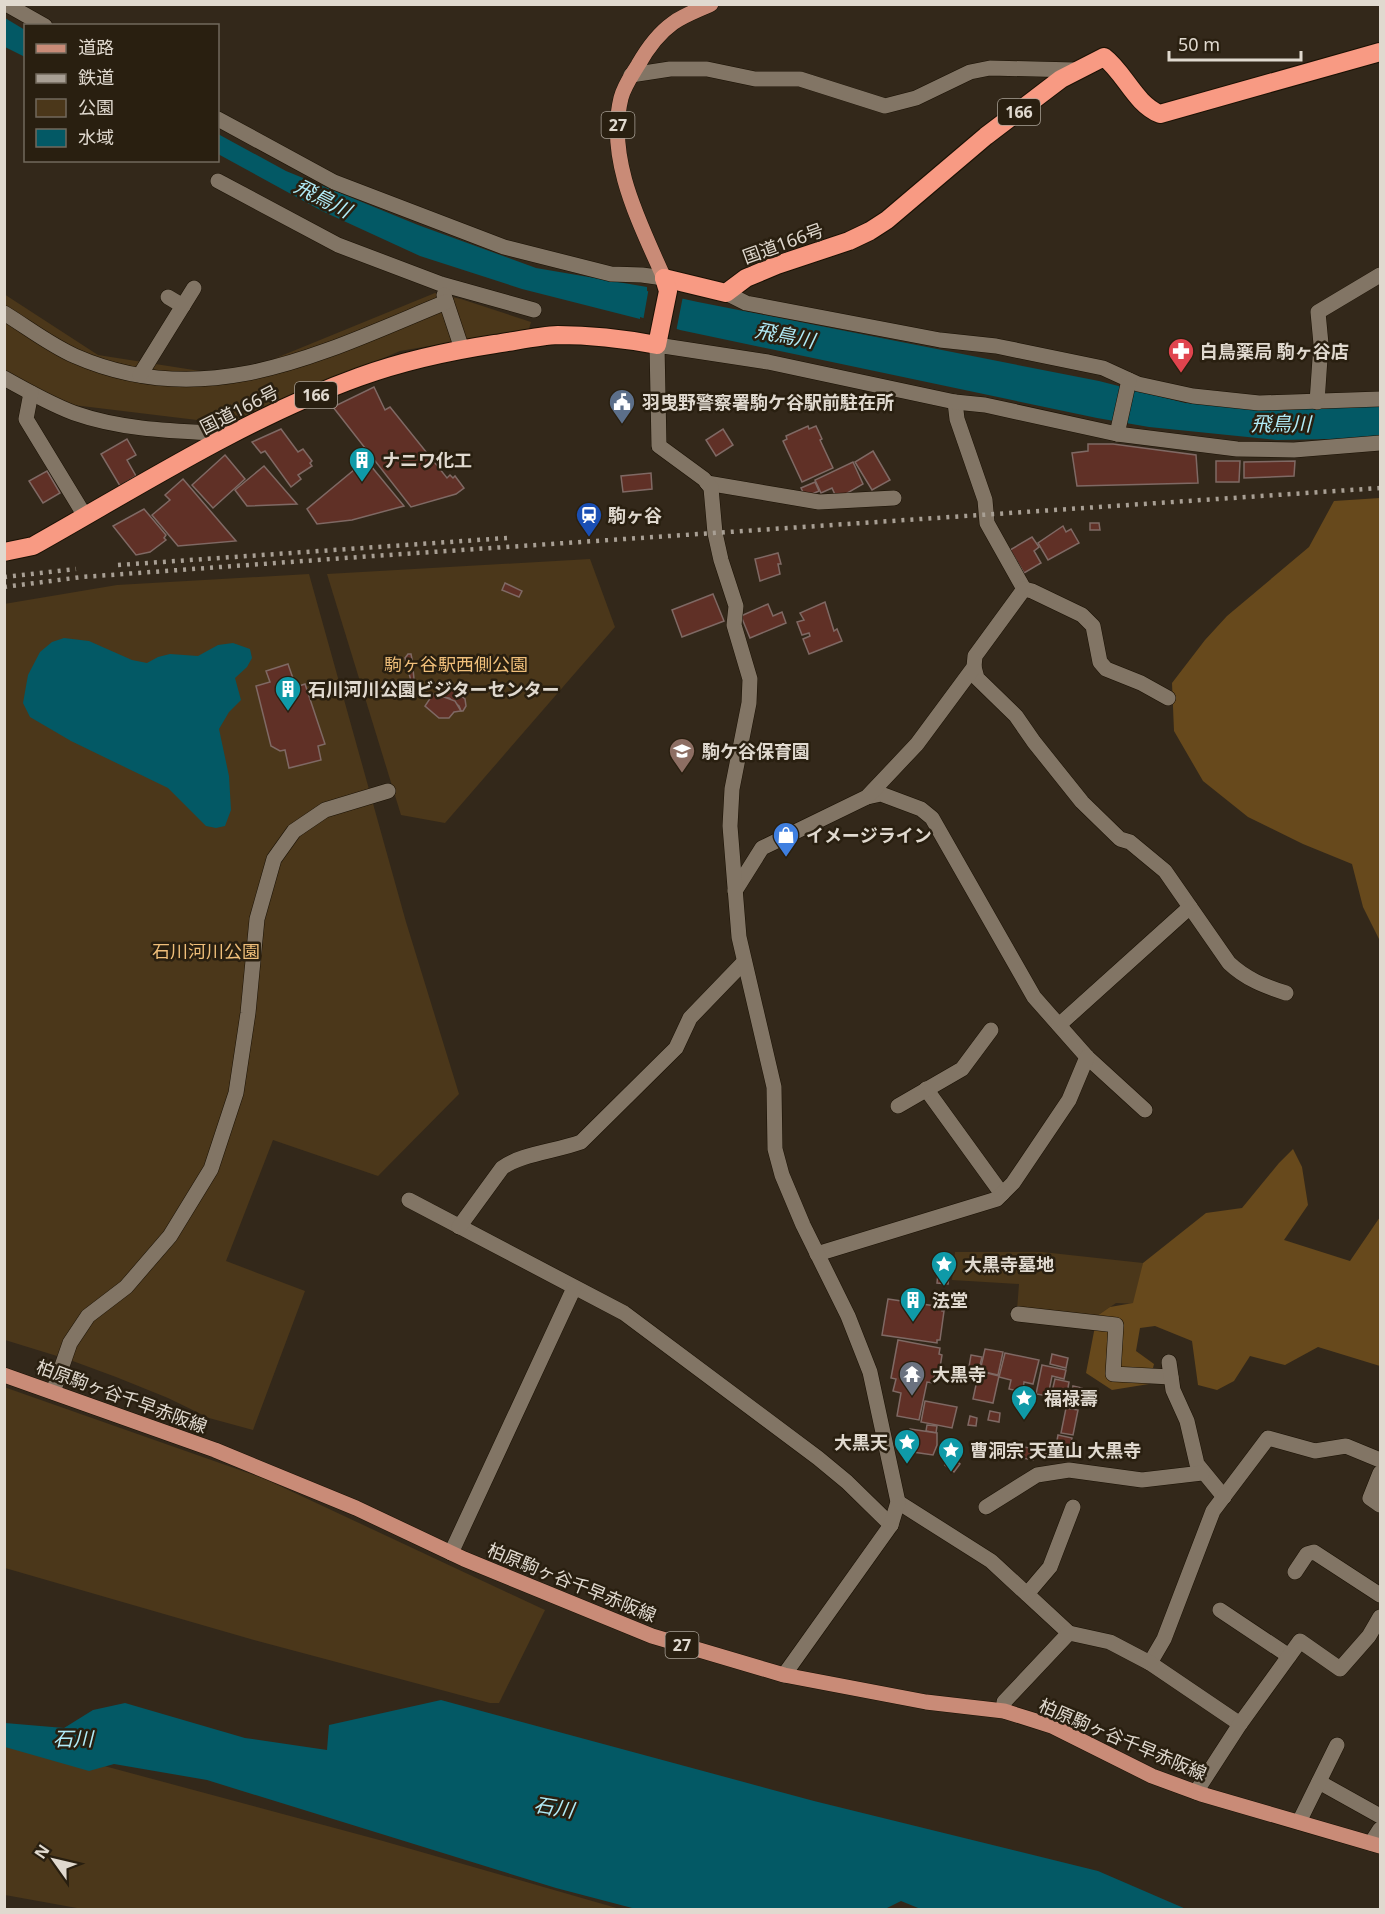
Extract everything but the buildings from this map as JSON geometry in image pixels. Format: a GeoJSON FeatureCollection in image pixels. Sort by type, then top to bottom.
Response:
{"type":"FeatureCollection","features":[{"type":"Feature","properties":{"kind":"highway","name":"国道166号"},"geometry":{"type":"LineString","coordinates":[[726,293],[746,278],[777,265],[849,242],[870,231],[887,220],[986,136],[1075,70],[1104,57],[1112,63],[1148,109],[1160,114],[1380,52]]}},
{"type":"Feature","properties":{"kind":"highway"},"geometry":{"type":"LineString","coordinates":[[659,338],[666,284],[726,293]]}},
{"type":"Feature","properties":{"kind":"highway","name":"国道166号"},"geometry":{"type":"LineString","coordinates":[[4,552],[33,546],[233,434],[296,403],[359,377],[418,359],[462,349],[557,335],[659,338]]}},
{"type":"Feature","properties":{"kind":"main road","name":"27"},"geometry":{"type":"LineString","coordinates":[[666,284],[627,188],[617,143],[618,117],[622,96],[631,75],[656,38],[674,22],[711,4]]}},
{"type":"Feature","properties":{"kind":"main road","name":"柏原駒ヶ谷千早赤阪線"},"geometry":{"type":"LineString","coordinates":[[4,1375],[215,1450],[356,1508],[452,1553],[652,1636],[784,1675],[926,1702],[1004,1711],[1052,1726],[1152,1776],[1196,1792],[1376,1845]]}},
{"type":"Feature","properties":{"kind":"street"},"geometry":{"type":"LineString","coordinates":[[6,4],[41,24]]}},
{"type":"Feature","properties":{"kind":"street"},"geometry":{"type":"LineString","coordinates":[[631,75],[670,69],[707,69],[755,79],[800,79],[885,106],[916,98],[970,72],[990,68],[1075,70]]}},
{"type":"Feature","properties":{"kind":"street"},"geometry":{"type":"LineString","coordinates":[[219,120],[333,182],[504,247],[611,274],[642,275],[666,284]]}},
{"type":"Feature","properties":{"kind":"street"},"geometry":{"type":"LineString","coordinates":[[218,181],[338,245],[441,284],[534,310]]}},
{"type":"Feature","properties":{"kind":"street"},"geometry":{"type":"LineString","coordinates":[[1317,402],[1321,344],[1318,312],[1380,275]]}},
{"type":"Feature","properties":{"kind":"street"},"geometry":{"type":"LineString","coordinates":[[441,284],[462,349]]}},
{"type":"Feature","properties":{"kind":"street"},"geometry":{"type":"LineString","coordinates":[[140,375],[194,288]]}},
{"type":"Feature","properties":{"kind":"street"},"geometry":{"type":"LineString","coordinates":[[726,293],[746,303],[940,340],[996,346],[1103,368],[1129,383],[1193,396],[1259,403],[1380,399]]}},
{"type":"Feature","properties":{"kind":"street"},"geometry":{"type":"LineString","coordinates":[[168,297],[183,306]]}},
{"type":"Feature","properties":{"kind":"street"},"geometry":{"type":"LineString","coordinates":[[4,314],[72,355],[117,371],[171,379],[210,379],[244,375],[313,356],[446,302]]}},
{"type":"Feature","properties":{"kind":"street"},"geometry":{"type":"LineString","coordinates":[[784,1675],[891,1526],[898,1502],[870,1372],[848,1316],[782,1175],[775,1149],[774,1087],[739,937],[730,826],[732,789],[749,703],[750,679],[735,625],[736,606],[721,560],[713,525],[711,488],[704,479],[659,446],[659,338],[955,402],[985,405],[1118,431],[1237,449],[1294,450],[1380,443]]}},
{"type":"Feature","properties":{"kind":"street"},"geometry":{"type":"LineString","coordinates":[[4,378],[75,413],[118,424],[169,431],[233,434]]}},
{"type":"Feature","properties":{"kind":"street"},"geometry":{"type":"LineString","coordinates":[[1118,431],[1129,383]]}},
{"type":"Feature","properties":{"kind":"street"},"geometry":{"type":"LineString","coordinates":[[31,393],[26,419],[86,516]]}},
{"type":"Feature","properties":{"kind":"street"},"geometry":{"type":"LineString","coordinates":[[955,402],[957,419],[986,500],[987,523],[1024,589],[1082,615],[1094,626],[1100,662],[1106,669],[1141,683],[1167,698]]}},
{"type":"Feature","properties":{"kind":"street"},"geometry":{"type":"LineString","coordinates":[[707,483],[819,502],[894,498]]}},
{"type":"Feature","properties":{"kind":"street"},"geometry":{"type":"LineString","coordinates":[[1024,589],[975,656],[974,667],[977,678],[1017,716],[1034,742],[1082,802],[1120,839],[1130,842],[1165,871],[1228,963],[1242,975],[1286,993]]}},
{"type":"Feature","properties":{"kind":"street"},"geometry":{"type":"LineString","coordinates":[[867,797],[917,744],[974,667]]}},
{"type":"Feature","properties":{"kind":"street"},"geometry":{"type":"LineString","coordinates":[[53,1392],[69,1343],[88,1316],[126,1287],[170,1236],[211,1169],[236,1093],[248,1013],[257,919],[274,859],[294,831],[325,810],[388,791]]}},
{"type":"Feature","properties":{"kind":"street"},"geometry":{"type":"LineString","coordinates":[[735,891],[762,848],[867,797],[881,794],[921,809],[932,818],[1034,997],[1087,1057],[1145,1110]]}},
{"type":"Feature","properties":{"kind":"street"},"geometry":{"type":"LineString","coordinates":[[1059,1025],[1190,907]]}},
{"type":"Feature","properties":{"kind":"street"},"geometry":{"type":"LineString","coordinates":[[459,1227],[502,1168],[512,1160],[563,1149],[581,1142],[676,1048],[690,1018],[744,962]]}},
{"type":"Feature","properties":{"kind":"street"},"geometry":{"type":"LineString","coordinates":[[898,1106],[962,1069],[991,1030]]}},
{"type":"Feature","properties":{"kind":"street"},"geometry":{"type":"LineString","coordinates":[[818,1254],[997,1199],[1013,1183],[1069,1100],[1087,1057]]}},
{"type":"Feature","properties":{"kind":"street"},"geometry":{"type":"LineString","coordinates":[[926,1089],[1002,1194]]}},
{"type":"Feature","properties":{"kind":"street"},"geometry":{"type":"LineString","coordinates":[[409,1200],[624,1313],[647,1328],[680,1356],[818,1458],[847,1482],[891,1526]]}},
{"type":"Feature","properties":{"kind":"street"},"geometry":{"type":"LineString","coordinates":[[452,1553],[574,1288]]}},
{"type":"Feature","properties":{"kind":"street"},"geometry":{"type":"LineString","coordinates":[[1018,1314],[1116,1325],[1113,1374],[1170,1370],[1173,1390],[1187,1421],[1197,1464],[1202,1473],[1224,1497]]}},
{"type":"Feature","properties":{"kind":"street"},"geometry":{"type":"LineString","coordinates":[[1150,1663],[1164,1640],[1214,1511],[1268,1438],[1315,1451],[1346,1446],[1380,1460]]}},
{"type":"Feature","properties":{"kind":"street"},"geometry":{"type":"LineString","coordinates":[[986,1507],[1036,1475],[1069,1470],[1142,1480],[1202,1473]]}},
{"type":"Feature","properties":{"kind":"street"},"geometry":{"type":"LineString","coordinates":[[1380,1473],[1370,1498],[1380,1505]]}},
{"type":"Feature","properties":{"kind":"street"},"geometry":{"type":"LineString","coordinates":[[898,1502],[991,1561],[1069,1633],[1110,1642],[1150,1663],[1240,1724]]}},
{"type":"Feature","properties":{"kind":"street"},"geometry":{"type":"LineString","coordinates":[[1027,1594],[1050,1567],[1073,1507]]}},
{"type":"Feature","properties":{"kind":"street"},"geometry":{"type":"LineString","coordinates":[[1295,1572],[1307,1554],[1314,1552],[1380,1595]]}},
{"type":"Feature","properties":{"kind":"street"},"geometry":{"type":"LineString","coordinates":[[1220,1610],[1289,1656]]}},
{"type":"Feature","properties":{"kind":"street"},"geometry":{"type":"LineString","coordinates":[[1196,1792],[1240,1724],[1300,1641],[1340,1669],[1370,1636],[1380,1617]]}},
{"type":"Feature","properties":{"kind":"street"},"geometry":{"type":"LineString","coordinates":[[1004,1711],[1004,1702],[1069,1633]]}},
{"type":"Feature","properties":{"kind":"street"},"geometry":{"type":"LineString","coordinates":[[1299,1822],[1336,1745]]}},
{"type":"Feature","properties":{"kind":"street"},"geometry":{"type":"LineString","coordinates":[[1319,1782],[1380,1816]]}},
{"type":"Feature","properties":{"kind":"street"},"geometry":{"type":"LineString","coordinates":[[1376,1845],[1380,1829]]}},
{"type":"Feature","properties":{"kind":"green space"},"geometry":{"type":"Polygon","coordinates":[[[435,293],[531,322],[529,329],[400,351],[230,424],[65,404],[5,374],[4,294],[98,355],[232,376],[435,293]]]}},
{"type":"Feature","properties":{"kind":"green space","name":"駒ヶ谷駅西側公園"},"geometry":{"type":"Polygon","coordinates":[[[590,559],[615,627],[445,823],[401,815],[327,574],[590,559]]]}},
{"type":"Feature","properties":{"kind":"green space","name":"石川河川公園"},"geometry":{"type":"Polygon","coordinates":[[[309,574],[406,922],[459,1094],[378,1176],[273,1140],[226,1261],[305,1291],[253,1430],[209,1418],[116,1377],[5,1340],[4,604],[117,585],[309,574]]]}},
{"type":"Feature","properties":{"kind":"green space"},"geometry":{"type":"Polygon","coordinates":[[[955,1252],[1042,1252],[1143,1263],[1139,1304],[1116,1303],[1097,1316],[1017,1310],[1019,1284],[952,1280],[955,1252]]]}},
{"type":"Feature","properties":{"kind":"green space"},"geometry":{"type":"Polygon","coordinates":[[[4,1387],[265,1479],[545,1610],[499,1703],[490,1703],[254,1640],[5,1568],[4,1387]]]}},
{"type":"Feature","properties":{"kind":"green space"},"geometry":{"type":"Polygon","coordinates":[[[4,1739],[383,1841],[620,1909],[88,1910],[5,1895],[4,1739]]]}},
{"type":"Feature","properties":{"kind":"shaded area"},"geometry":{"type":"Polygon","coordinates":[[[1380,498],[1380,941],[1363,907],[1352,864],[1303,844],[1248,817],[1203,781],[1174,731],[1172,683],[1227,616],[1309,547],[1334,501],[1380,498]]]}},
{"type":"Feature","properties":{"kind":"shaded area"},"geometry":{"type":"Polygon","coordinates":[[[1293,1149],[1302,1167],[1308,1205],[1284,1240],[1350,1261],[1380,1217],[1380,1366],[1318,1347],[1285,1365],[1250,1356],[1234,1381],[1217,1390],[1198,1385],[1192,1341],[1155,1326],[1140,1328],[1136,1351],[1154,1364],[1149,1384],[1112,1390],[1086,1373],[1097,1316],[1110,1307],[1133,1303],[1143,1263],[1206,1213],[1242,1208],[1293,1149]]]}},
{"type":"Feature","properties":{"kind":"water"},"geometry":{"type":"Polygon","coordinates":[[[5,18],[24,29],[24,56],[5,47],[5,18]]]}},
{"type":"Feature","properties":{"kind":"water","name":"飛鳥川"},"geometry":{"type":"Polygon","coordinates":[[[219,135],[286,171],[418,225],[536,268],[647,287],[647,291],[698,302],[1099,381],[1185,403],[1254,407],[1380,404],[1380,438],[1277,440],[1149,427],[680,330],[640,317],[640,319],[522,289],[420,256],[322,211],[219,155],[219,135]]]}},
{"type":"Feature","properties":{"kind":"water"},"geometry":{"type":"Polygon","coordinates":[[[64,638],[89,641],[132,660],[147,663],[170,654],[198,656],[218,645],[233,643],[250,649],[252,658],[247,667],[235,678],[241,700],[229,712],[219,729],[229,776],[231,810],[225,826],[216,828],[206,826],[168,788],[71,741],[30,717],[23,703],[28,675],[40,652],[52,642],[64,638]]]}},
{"type":"Feature","properties":{"kind":"water","name":"石川"},"geometry":{"type":"Polygon","coordinates":[[[441,1700],[814,1801],[1098,1871],[1186,1909],[923,1910],[901,1901],[883,1910],[636,1909],[556,1888],[207,1780],[114,1764],[89,1771],[5,1747],[5,1723],[64,1728],[93,1710],[125,1703],[245,1738],[327,1750],[329,1725],[441,1700]]]}},
{"type":"Feature","properties":{"kind":"pier"},"geometry":{"type":"Polygon","coordinates":[[[649,287],[683,296],[676,332],[643,321],[649,287]]]}},
{"type":"Feature","properties":{"kind":"railway"},"geometry":{"type":"LineString","coordinates":[[4,587],[82,577],[373,556],[1380,488]]}},
{"type":"Feature","properties":{"kind":"railway"},"geometry":{"type":"LineString","coordinates":[[118,565],[507,538]]}},
{"type":"Feature","properties":{"kind":"railway"},"geometry":{"type":"LineString","coordinates":[[4,577],[76,569]]}},
{"type":"Feature","properties":{"kind":"place","name":"白鳥薬局 駒ヶ谷店"},"geometry":{"type":"Point","coordinates":[1181,374]}},
{"type":"Feature","properties":{"kind":"place","name":"羽曳野警察署駒ケ谷駅前駐在所"},"geometry":{"type":"Point","coordinates":[622,425]}},
{"type":"Feature","properties":{"kind":"place","name":"ナニワ化工"},"geometry":{"type":"Point","coordinates":[362,483]}},
{"type":"Feature","properties":{"kind":"place","name":"駒ヶ谷"},"geometry":{"type":"Point","coordinates":[589,538]}},
{"type":"Feature","properties":{"kind":"place","name":"石川河川公園ビジターセンター"},"geometry":{"type":"Point","coordinates":[288,712]}},
{"type":"Feature","properties":{"kind":"place","name":"駒ケ谷保育園"},"geometry":{"type":"Point","coordinates":[682,774]}},
{"type":"Feature","properties":{"kind":"place","name":"イメージライン"},"geometry":{"type":"Point","coordinates":[786,858]}},
{"type":"Feature","properties":{"kind":"place","name":"大黒寺墓地"},"geometry":{"type":"Point","coordinates":[944,1287]}},
{"type":"Feature","properties":{"kind":"place","name":"法堂"},"geometry":{"type":"Point","coordinates":[913,1323]}},
{"type":"Feature","properties":{"kind":"place","name":"大黒寺"},"geometry":{"type":"Point","coordinates":[912,1397]}},
{"type":"Feature","properties":{"kind":"place","name":"福禄壽"},"geometry":{"type":"Point","coordinates":[1024,1421]}},
{"type":"Feature","properties":{"kind":"place","name":"大黒天"},"geometry":{"type":"Point","coordinates":[907,1465]}},
{"type":"Feature","properties":{"kind":"place","name":"曹洞宗 天童山 大黒寺"},"geometry":{"type":"Point","coordinates":[951,1473]}}]}
